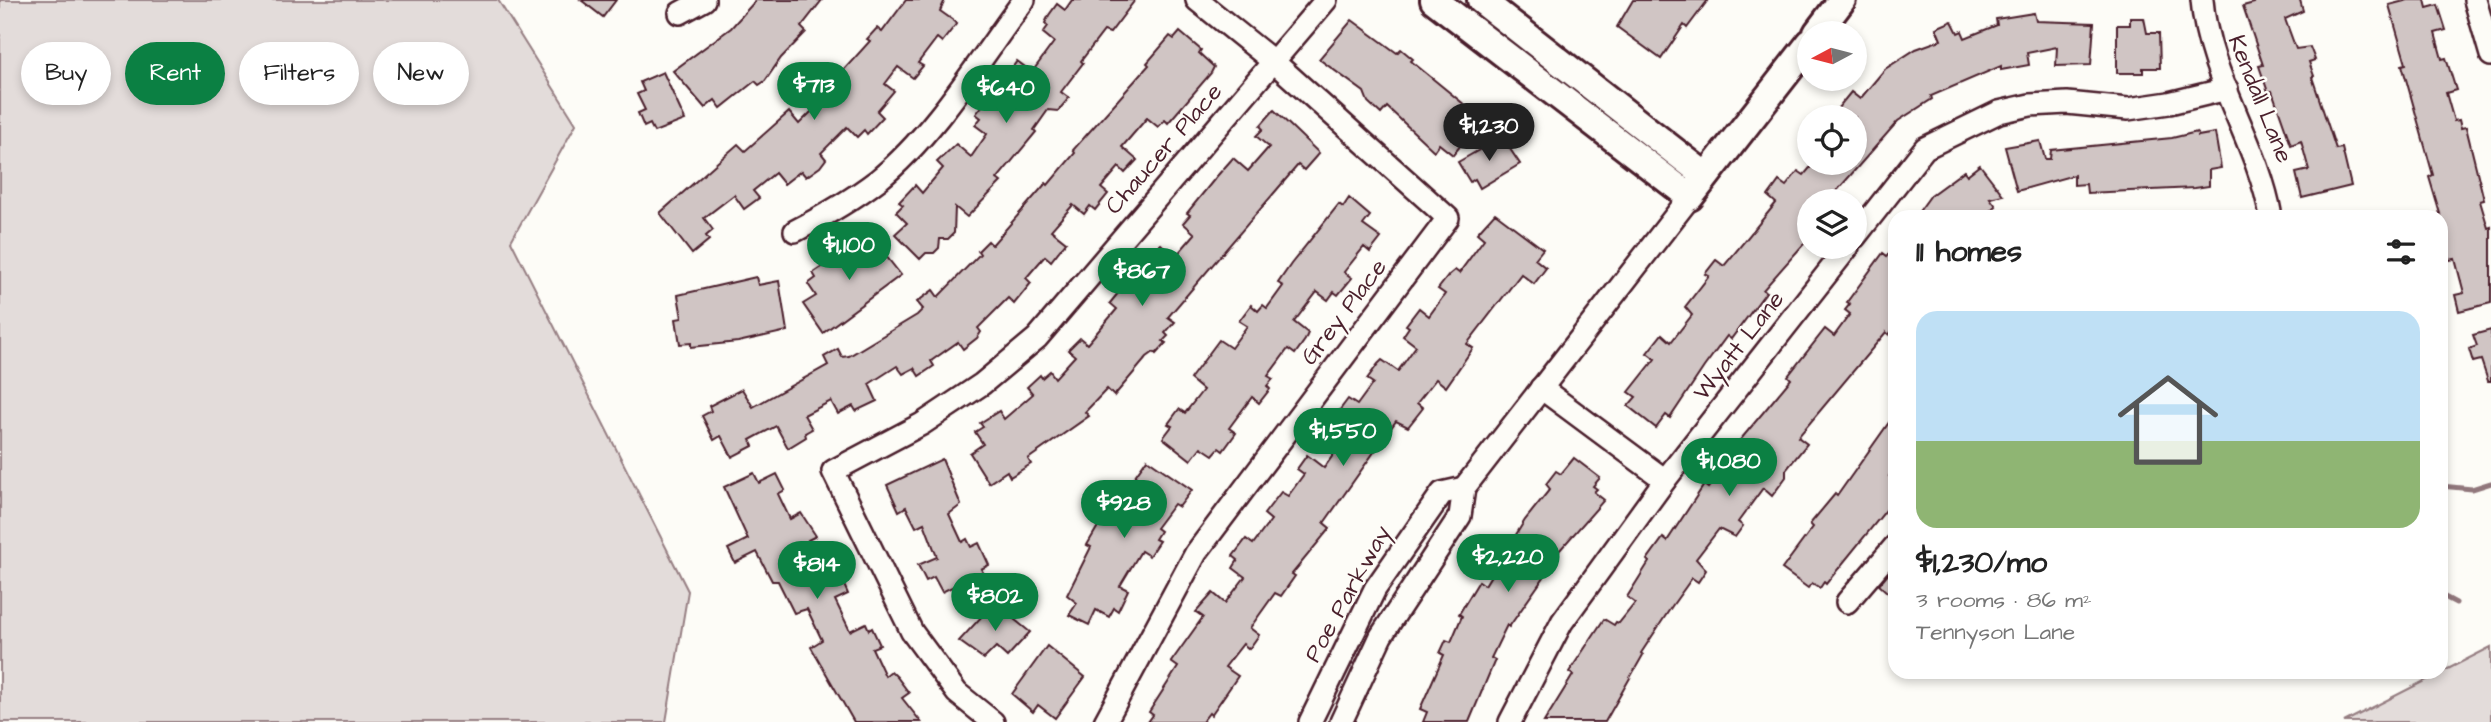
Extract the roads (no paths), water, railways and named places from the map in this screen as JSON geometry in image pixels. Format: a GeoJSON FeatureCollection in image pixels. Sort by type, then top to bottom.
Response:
{"type":"FeatureCollection","features":[{"type":"Feature","properties":{"kind":"main road"},"geometry":{"type":"LineString","coordinates":[[1434,0],[1698,186]]}},
{"type":"Feature","properties":{"kind":"main road"},"geometry":{"type":"LineString","coordinates":[[1481,0],[1698,186]]}},
{"type":"Feature","properties":{"kind":"main road"},"geometry":{"type":"LineString","coordinates":[[1826,21],[1842,0]]}},
{"type":"Feature","properties":{"kind":"main road"},"geometry":{"type":"LineString","coordinates":[[1698,186],[1797,60]]}},
{"type":"Feature","properties":{"kind":"street"},"geometry":{"type":"LineString","coordinates":[[680,13],[704,0]]}},
{"type":"Feature","properties":{"kind":"street"},"geometry":{"type":"LineString","coordinates":[[796,231],[842,206],[880,178],[932,124],[1024,0]]}},
{"type":"Feature","properties":{"kind":"street"},"geometry":{"type":"LineString","coordinates":[[1197,0],[1274,62]]}},
{"type":"Feature","properties":{"kind":"street","name":"Chaucer Place"},"geometry":{"type":"LineString","coordinates":[[993,722],[957,693],[912,632],[833,471],[922,424],[982,384],[1037,338],[1326,0]]}},
{"type":"Feature","properties":{"kind":"street","name":"Kendall Lane"},"geometry":{"type":"LineString","coordinates":[[2202,0],[2204,30],[2265,184],[2270,210]]}},
{"type":"Feature","properties":{"kind":"street"},"geometry":{"type":"LineString","coordinates":[[2475,0],[2491,52]]}},
{"type":"Feature","properties":{"kind":"street","name":"Grey Place"},"geometry":{"type":"LineString","coordinates":[[1105,722],[1196,553],[1448,218],[1274,62]]}},
{"type":"Feature","properties":{"kind":"street"},"geometry":{"type":"LineString","coordinates":[[1867,222],[1925,148],[1999,111],[2030,104],[2067,103],[2128,109],[2169,103],[2227,89]]}},
{"type":"Feature","properties":{"kind":"street"},"geometry":{"type":"LineString","coordinates":[[1464,488],[1698,186]]}},
{"type":"Feature","properties":{"kind":"street","name":"Wyatt Lane"},"geometry":{"type":"LineString","coordinates":[[1510,722],[1562,622],[1665,480],[1839,259]]}},
{"type":"Feature","properties":{"kind":"street"},"geometry":{"type":"LineString","coordinates":[[1541,388],[1665,480]]}},
{"type":"Feature","properties":{"kind":"street","name":"Poe Parkway"},"geometry":{"type":"LineString","coordinates":[[1310,722],[1384,574],[1442,493],[1464,488],[1460,516],[1381,636],[1341,722]]}},
{"type":"Feature","properties":{"kind":"street"},"geometry":{"type":"LineString","coordinates":[[1847,602],[1888,555]]}},
{"type":"Feature","properties":{"kind":"waterway"},"geometry":{"type":"LineString","coordinates":[[2448,487],[2472,489],[2491,483]]}},
{"type":"Feature","properties":{"kind":"waterway"},"geometry":{"type":"LineString","coordinates":[[2448,599],[2456,603]]}}]}
